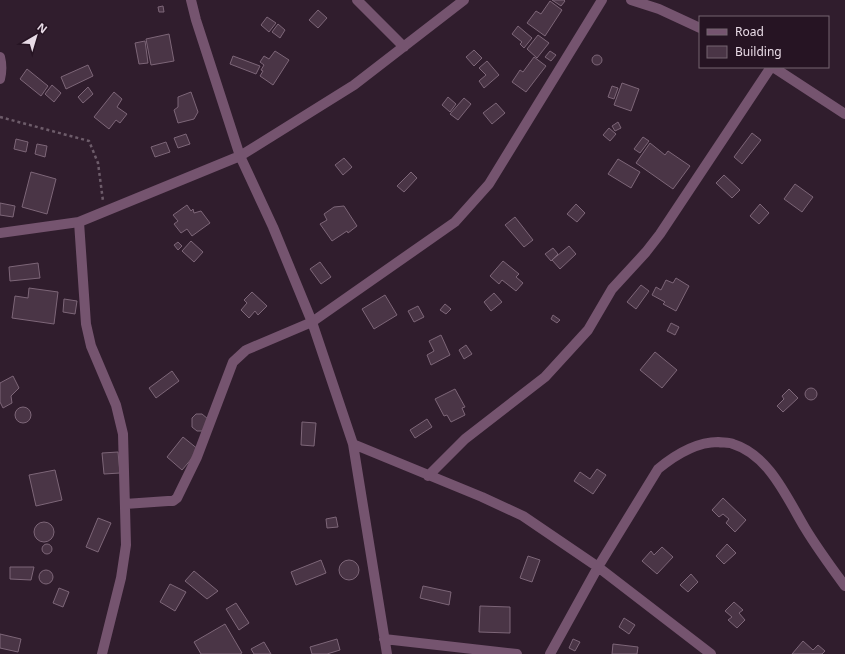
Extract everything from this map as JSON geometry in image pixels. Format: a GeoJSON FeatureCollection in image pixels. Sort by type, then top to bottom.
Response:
{"type":"FeatureCollection","features":[{"type":"Feature","properties":{"kind":"street"},"geometry":{"type":"LineString","coordinates":[[191,0],[196,20],[240,156],[273,227],[312,322],[353,444],[387,654]]}},
{"type":"Feature","properties":{"kind":"street"},"geometry":{"type":"LineString","coordinates":[[357,0],[404,48]]}},
{"type":"Feature","properties":{"kind":"street"},"geometry":{"type":"LineString","coordinates":[[0,233],[79,222],[240,156],[354,85],[404,48],[464,0]]}},
{"type":"Feature","properties":{"kind":"street"},"geometry":{"type":"LineString","coordinates":[[126,504],[168,502],[177,498],[197,457],[233,362],[246,350],[312,322],[455,222],[489,184],[602,0]]}},
{"type":"Feature","properties":{"kind":"street"},"geometry":{"type":"LineString","coordinates":[[631,0],[660,10],[699,28]]}},
{"type":"Feature","properties":{"kind":"street"},"geometry":{"type":"LineString","coordinates":[[0,57],[2,64],[0,79]]}},
{"type":"Feature","properties":{"kind":"street"},"geometry":{"type":"LineString","coordinates":[[428,476],[465,439],[545,377],[588,330],[612,288],[646,252],[660,234],[771,68]]}},
{"type":"Feature","properties":{"kind":"street"},"geometry":{"type":"LineString","coordinates":[[774,68],[845,114]]}},
{"type":"Feature","properties":{"kind":"street"},"geometry":{"type":"LineString","coordinates":[[79,222],[86,324],[91,346],[116,405],[122,434],[126,504],[126,545],[121,578],[102,654]]}},
{"type":"Feature","properties":{"kind":"street"},"geometry":{"type":"LineString","coordinates":[[550,654],[598,567],[658,469],[671,458],[684,451],[708,442],[732,443],[747,450],[760,460],[777,481],[816,545],[845,586]]}},
{"type":"Feature","properties":{"kind":"street"},"geometry":{"type":"LineString","coordinates":[[353,444],[482,497],[523,516],[598,567],[711,654]]}},
{"type":"Feature","properties":{"kind":"street"},"geometry":{"type":"LineString","coordinates":[[384,639],[517,654]]}},
{"type":"Feature","properties":{"kind":"path"},"geometry":{"type":"LineString","coordinates":[[0,117],[89,141],[98,164],[103,212]]}},
{"type":"Feature","properties":{"kind":"building"},"geometry":{"type":"Polygon","coordinates":[[[552,0],[564,0],[565,1],[561,6],[552,0]]]}},
{"type":"Feature","properties":{"kind":"building"},"geometry":{"type":"Polygon","coordinates":[[[550,1],[562,10],[545,36],[527,23],[536,11],[541,14],[550,1]]]}},
{"type":"Feature","properties":{"kind":"building"},"geometry":{"type":"Polygon","coordinates":[[[163,6],[164,12],[159,12],[158,7],[163,6]]]}},
{"type":"Feature","properties":{"kind":"building"},"geometry":{"type":"Polygon","coordinates":[[[318,10],[327,18],[318,28],[309,20],[318,10]]]}},
{"type":"Feature","properties":{"kind":"building"},"geometry":{"type":"Polygon","coordinates":[[[267,17],[276,23],[269,32],[261,25],[267,17]]]}},
{"type":"Feature","properties":{"kind":"building"},"geometry":{"type":"Polygon","coordinates":[[[278,24],[285,30],[280,38],[272,32],[278,24]]]}},
{"type":"Feature","properties":{"kind":"building"},"geometry":{"type":"Polygon","coordinates":[[[518,26],[532,38],[524,48],[520,44],[522,42],[512,34],[518,26]]]}},
{"type":"Feature","properties":{"kind":"building"},"geometry":{"type":"Polygon","coordinates":[[[169,34],[174,61],[151,65],[146,39],[169,34]]]}},
{"type":"Feature","properties":{"kind":"building"},"geometry":{"type":"Polygon","coordinates":[[[538,35],[549,43],[537,58],[527,49],[538,35]]]}},
{"type":"Feature","properties":{"kind":"building"},"geometry":{"type":"Polygon","coordinates":[[[145,41],[148,63],[139,64],[135,43],[145,41]]]}},
{"type":"Feature","properties":{"kind":"building"},"geometry":{"type":"Polygon","coordinates":[[[474,50],[482,58],[474,66],[466,57],[474,50]]]}},
{"type":"Feature","properties":{"kind":"building"},"geometry":{"type":"Polygon","coordinates":[[[275,51],[289,60],[273,85],[260,76],[264,65],[260,62],[264,56],[269,59],[275,51]]]}},
{"type":"Feature","properties":{"kind":"building"},"geometry":{"type":"Polygon","coordinates":[[[550,51],[556,55],[551,61],[545,57],[550,51]]]}},
{"type":"Feature","properties":{"kind":"building"},"geometry":{"type":"Polygon","coordinates":[[[595,55],[599,55],[602,60],[599,65],[595,65],[592,62],[592,58],[595,55]]]}},
{"type":"Feature","properties":{"kind":"building"},"geometry":{"type":"Polygon","coordinates":[[[233,56],[260,66],[256,74],[230,64],[233,56]]]}},
{"type":"Feature","properties":{"kind":"building"},"geometry":{"type":"Polygon","coordinates":[[[534,57],[546,66],[526,92],[512,82],[520,70],[523,72],[534,57]]]}},
{"type":"Feature","properties":{"kind":"building"},"geometry":{"type":"Polygon","coordinates":[[[487,61],[499,75],[484,88],[479,81],[486,75],[479,68],[487,61]]]}},
{"type":"Feature","properties":{"kind":"building"},"geometry":{"type":"Polygon","coordinates":[[[88,65],[93,76],[66,89],[61,77],[88,65]]]}},
{"type":"Feature","properties":{"kind":"building"},"geometry":{"type":"Polygon","coordinates":[[[27,69],[48,86],[41,96],[20,79],[27,69]]]}},
{"type":"Feature","properties":{"kind":"building"},"geometry":{"type":"Polygon","coordinates":[[[622,83],[639,89],[631,111],[614,105],[622,83]]]}},
{"type":"Feature","properties":{"kind":"building"},"geometry":{"type":"Polygon","coordinates":[[[52,85],[61,93],[54,102],[45,94],[52,85]]]}},
{"type":"Feature","properties":{"kind":"building"},"geometry":{"type":"Polygon","coordinates":[[[612,86],[618,88],[614,99],[608,97],[612,86]]]}},
{"type":"Feature","properties":{"kind":"building"},"geometry":{"type":"Polygon","coordinates":[[[88,87],[93,94],[83,103],[78,97],[88,87]]]}},
{"type":"Feature","properties":{"kind":"building"},"geometry":{"type":"Polygon","coordinates":[[[114,92],[122,99],[117,107],[127,114],[120,123],[116,120],[109,129],[94,117],[114,92]]]}},
{"type":"Feature","properties":{"kind":"building"},"geometry":{"type":"Polygon","coordinates":[[[191,92],[198,112],[194,119],[178,123],[174,110],[178,107],[178,97],[191,92]]]}},
{"type":"Feature","properties":{"kind":"building"},"geometry":{"type":"Polygon","coordinates":[[[448,97],[456,104],[450,112],[442,105],[448,97]]]}},
{"type":"Feature","properties":{"kind":"building"},"geometry":{"type":"Polygon","coordinates":[[[464,98],[471,104],[458,120],[450,114],[464,98]]]}},
{"type":"Feature","properties":{"kind":"building"},"geometry":{"type":"Polygon","coordinates":[[[496,103],[505,113],[492,124],[483,113],[496,103]]]}},
{"type":"Feature","properties":{"kind":"building"},"geometry":{"type":"Polygon","coordinates":[[[618,122],[621,128],[615,131],[612,126],[618,122]]]}},
{"type":"Feature","properties":{"kind":"building"},"geometry":{"type":"Polygon","coordinates":[[[609,128],[616,134],[610,141],[603,135],[609,128]]]}},
{"type":"Feature","properties":{"kind":"building"},"geometry":{"type":"Polygon","coordinates":[[[752,133],[761,140],[742,164],[734,157],[752,133]]]}},
{"type":"Feature","properties":{"kind":"building"},"geometry":{"type":"Polygon","coordinates":[[[186,134],[190,144],[178,148],[174,138],[186,134]]]}},
{"type":"Feature","properties":{"kind":"building"},"geometry":{"type":"Polygon","coordinates":[[[643,137],[649,141],[640,153],[634,149],[643,137]]]}},
{"type":"Feature","properties":{"kind":"building"},"geometry":{"type":"Polygon","coordinates":[[[16,139],[28,142],[26,152],[14,149],[16,139]]]}},
{"type":"Feature","properties":{"kind":"building"},"geometry":{"type":"Polygon","coordinates":[[[166,142],[170,152],[155,157],[151,147],[166,142]]]}},
{"type":"Feature","properties":{"kind":"building"},"geometry":{"type":"Polygon","coordinates":[[[650,143],[665,155],[668,151],[690,166],[673,189],[636,163],[650,143]]]}},
{"type":"Feature","properties":{"kind":"building"},"geometry":{"type":"Polygon","coordinates":[[[37,144],[47,146],[45,157],[35,154],[37,144]]]}},
{"type":"Feature","properties":{"kind":"building"},"geometry":{"type":"Polygon","coordinates":[[[344,158],[352,167],[343,175],[335,165],[344,158]]]}},
{"type":"Feature","properties":{"kind":"building"},"geometry":{"type":"Polygon","coordinates":[[[618,159],[640,172],[631,188],[608,174],[618,159]]]}},
{"type":"Feature","properties":{"kind":"building"},"geometry":{"type":"Polygon","coordinates":[[[31,172],[56,179],[47,214],[22,207],[31,172]]]}},
{"type":"Feature","properties":{"kind":"building"},"geometry":{"type":"Polygon","coordinates":[[[411,172],[417,178],[404,192],[397,186],[411,172]]]}},
{"type":"Feature","properties":{"kind":"building"},"geometry":{"type":"Polygon","coordinates":[[[724,175],[740,190],[732,198],[716,183],[724,175]]]}},
{"type":"Feature","properties":{"kind":"building"},"geometry":{"type":"Polygon","coordinates":[[[795,184],[813,197],[802,212],[784,199],[795,184]]]}},
{"type":"Feature","properties":{"kind":"building"},"geometry":{"type":"Polygon","coordinates":[[[0,203],[15,206],[13,217],[0,215],[0,203]]]}},
{"type":"Feature","properties":{"kind":"building"},"geometry":{"type":"Polygon","coordinates":[[[576,204],[585,213],[577,222],[567,214],[576,204]]]}},
{"type":"Feature","properties":{"kind":"building"},"geometry":{"type":"Polygon","coordinates":[[[760,204],[769,213],[759,224],[750,216],[760,204]]]}},
{"type":"Feature","properties":{"kind":"building"},"geometry":{"type":"Polygon","coordinates":[[[187,205],[191,211],[193,209],[194,213],[201,211],[210,223],[192,236],[187,229],[181,233],[174,224],[178,221],[173,215],[187,205]]]}},
{"type":"Feature","properties":{"kind":"building"},"geometry":{"type":"Polygon","coordinates":[[[344,206],[357,226],[348,233],[347,231],[332,241],[320,224],[327,220],[324,214],[334,207],[344,206]]]}},
{"type":"Feature","properties":{"kind":"building"},"geometry":{"type":"Polygon","coordinates":[[[515,217],[533,240],[524,247],[505,225],[515,217]]]}},
{"type":"Feature","properties":{"kind":"building"},"geometry":{"type":"Polygon","coordinates":[[[191,241],[203,252],[194,262],[182,251],[191,241]]]}},
{"type":"Feature","properties":{"kind":"building"},"geometry":{"type":"Polygon","coordinates":[[[178,242],[182,246],[178,250],[174,245],[178,242]]]}},
{"type":"Feature","properties":{"kind":"building"},"geometry":{"type":"Polygon","coordinates":[[[569,246],[576,254],[560,269],[552,260],[569,246]]]}},
{"type":"Feature","properties":{"kind":"building"},"geometry":{"type":"Polygon","coordinates":[[[553,248],[558,254],[551,261],[545,254],[553,248]]]}},
{"type":"Feature","properties":{"kind":"building"},"geometry":{"type":"Polygon","coordinates":[[[503,261],[519,274],[516,277],[523,283],[516,291],[502,280],[499,284],[490,276],[503,261]]]}},
{"type":"Feature","properties":{"kind":"building"},"geometry":{"type":"Polygon","coordinates":[[[320,262],[331,277],[321,284],[310,269],[320,262]]]}},
{"type":"Feature","properties":{"kind":"building"},"geometry":{"type":"Polygon","coordinates":[[[38,263],[40,278],[10,281],[9,267],[38,263]]]}},
{"type":"Feature","properties":{"kind":"building"},"geometry":{"type":"Polygon","coordinates":[[[676,278],[689,286],[676,311],[663,304],[665,302],[652,295],[656,287],[661,290],[666,280],[673,283],[676,278]]]}},
{"type":"Feature","properties":{"kind":"building"},"geometry":{"type":"Polygon","coordinates":[[[641,285],[649,291],[636,309],[627,302],[641,285]]]}},
{"type":"Feature","properties":{"kind":"building"},"geometry":{"type":"Polygon","coordinates":[[[29,288],[58,292],[54,324],[12,318],[15,296],[28,298],[29,288]]]}},
{"type":"Feature","properties":{"kind":"building"},"geometry":{"type":"Polygon","coordinates":[[[252,292],[267,306],[258,315],[255,311],[249,318],[241,310],[247,303],[244,300],[252,292]]]}},
{"type":"Feature","properties":{"kind":"building"},"geometry":{"type":"Polygon","coordinates":[[[494,293],[502,302],[491,311],[484,302],[494,293]]]}},
{"type":"Feature","properties":{"kind":"building"},"geometry":{"type":"Polygon","coordinates":[[[385,295],[397,315],[374,329],[362,309],[385,295]]]}},
{"type":"Feature","properties":{"kind":"building"},"geometry":{"type":"Polygon","coordinates":[[[64,299],[77,301],[75,314],[63,312],[64,299]]]}},
{"type":"Feature","properties":{"kind":"building"},"geometry":{"type":"Polygon","coordinates":[[[445,304],[451,309],[446,314],[440,310],[445,304]]]}},
{"type":"Feature","properties":{"kind":"building"},"geometry":{"type":"Polygon","coordinates":[[[418,306],[424,317],[414,322],[408,311],[418,306]]]}},
{"type":"Feature","properties":{"kind":"building"},"geometry":{"type":"Polygon","coordinates":[[[553,315],[560,320],[557,323],[551,319],[553,315]]]}},
{"type":"Feature","properties":{"kind":"building"},"geometry":{"type":"Polygon","coordinates":[[[671,323],[679,327],[675,335],[667,331],[671,323]]]}},
{"type":"Feature","properties":{"kind":"building"},"geometry":{"type":"Polygon","coordinates":[[[441,335],[450,355],[431,365],[427,355],[434,351],[429,341],[441,335]]]}},
{"type":"Feature","properties":{"kind":"building"},"geometry":{"type":"Polygon","coordinates":[[[466,345],[472,354],[464,359],[459,350],[466,345]]]}},
{"type":"Feature","properties":{"kind":"building"},"geometry":{"type":"Polygon","coordinates":[[[655,352],[677,370],[662,388],[640,370],[655,352]]]}},
{"type":"Feature","properties":{"kind":"building"},"geometry":{"type":"Polygon","coordinates":[[[172,371],[179,381],[156,398],[149,388],[172,371]]]}},
{"type":"Feature","properties":{"kind":"building"},"geometry":{"type":"Polygon","coordinates":[[[13,376],[19,388],[11,396],[12,403],[3,408],[0,402],[0,383],[13,376]]]}},
{"type":"Feature","properties":{"kind":"building"},"geometry":{"type":"Polygon","coordinates":[[[809,388],[813,388],[817,394],[813,400],[809,400],[805,396],[805,392],[809,388]]]}},
{"type":"Feature","properties":{"kind":"building"},"geometry":{"type":"Polygon","coordinates":[[[455,389],[465,407],[462,408],[465,415],[451,422],[447,415],[444,416],[435,399],[455,389]]]}},
{"type":"Feature","properties":{"kind":"building"},"geometry":{"type":"Polygon","coordinates":[[[789,389],[798,398],[783,412],[777,406],[784,399],[782,396],[789,389]]]}},
{"type":"Feature","properties":{"kind":"building"},"geometry":{"type":"Polygon","coordinates":[[[20,407],[26,407],[31,412],[29,421],[26,423],[20,423],[15,418],[15,412],[20,407]]]}},
{"type":"Feature","properties":{"kind":"building"},"geometry":{"type":"Polygon","coordinates":[[[196,414],[202,414],[208,419],[203,431],[197,431],[192,427],[192,418],[196,414]]]}},
{"type":"Feature","properties":{"kind":"building"},"geometry":{"type":"Polygon","coordinates":[[[427,419],[432,427],[415,438],[410,430],[427,419]]]}},
{"type":"Feature","properties":{"kind":"building"},"geometry":{"type":"Polygon","coordinates":[[[302,422],[316,423],[314,446],[301,445],[302,422]]]}},
{"type":"Feature","properties":{"kind":"building"},"geometry":{"type":"Polygon","coordinates":[[[183,437],[199,450],[182,470],[167,457],[183,437]]]}},
{"type":"Feature","properties":{"kind":"building"},"geometry":{"type":"Polygon","coordinates":[[[118,452],[120,473],[104,474],[102,453],[118,452]]]}},
{"type":"Feature","properties":{"kind":"building"},"geometry":{"type":"Polygon","coordinates":[[[597,469],[606,475],[593,494],[574,481],[580,472],[590,479],[597,469]]]}},
{"type":"Feature","properties":{"kind":"building"},"geometry":{"type":"Polygon","coordinates":[[[55,470],[62,500],[36,506],[29,475],[55,470]]]}},
{"type":"Feature","properties":{"kind":"building"},"geometry":{"type":"Polygon","coordinates":[[[723,498],[746,520],[735,532],[726,523],[729,519],[723,514],[719,517],[712,510],[723,498]]]}},
{"type":"Feature","properties":{"kind":"building"},"geometry":{"type":"Polygon","coordinates":[[[336,517],[338,527],[327,528],[326,519],[336,517]]]}},
{"type":"Feature","properties":{"kind":"building"},"geometry":{"type":"Polygon","coordinates":[[[98,518],[111,523],[98,552],[86,547],[98,518]]]}},
{"type":"Feature","properties":{"kind":"building"},"geometry":{"type":"Polygon","coordinates":[[[44,522],[51,525],[54,532],[51,539],[44,542],[37,539],[34,532],[37,525],[44,522]]]}},
{"type":"Feature","properties":{"kind":"building"},"geometry":{"type":"Polygon","coordinates":[[[45,544],[49,544],[51,545],[51,553],[45,554],[42,551],[42,547],[45,544]]]}},
{"type":"Feature","properties":{"kind":"building"},"geometry":{"type":"Polygon","coordinates":[[[727,544],[736,553],[724,564],[716,556],[727,544]]]}},
{"type":"Feature","properties":{"kind":"building"},"geometry":{"type":"Polygon","coordinates":[[[662,547],[673,557],[657,574],[642,561],[651,551],[654,555],[662,547]]]}},
{"type":"Feature","properties":{"kind":"building"},"geometry":{"type":"Polygon","coordinates":[[[528,556],[540,560],[532,582],[520,578],[528,556]]]}},
{"type":"Feature","properties":{"kind":"building"},"geometry":{"type":"Polygon","coordinates":[[[321,560],[326,573],[296,585],[291,572],[321,560]]]}},
{"type":"Feature","properties":{"kind":"building"},"geometry":{"type":"Polygon","coordinates":[[[349,560],[356,563],[359,570],[356,577],[349,580],[342,577],[339,570],[342,563],[349,560]]]}},
{"type":"Feature","properties":{"kind":"building"},"geometry":{"type":"Polygon","coordinates":[[[10,567],[34,567],[31,580],[10,579],[10,567]]]}},
{"type":"Feature","properties":{"kind":"building"},"geometry":{"type":"Polygon","coordinates":[[[43,570],[49,570],[53,574],[53,580],[49,584],[43,584],[39,580],[39,574],[43,570]]]}},
{"type":"Feature","properties":{"kind":"building"},"geometry":{"type":"Polygon","coordinates":[[[194,571],[218,591],[207,599],[185,581],[194,571]]]}},
{"type":"Feature","properties":{"kind":"building"},"geometry":{"type":"Polygon","coordinates":[[[691,574],[698,582],[688,592],[680,585],[691,574]]]}},
{"type":"Feature","properties":{"kind":"building"},"geometry":{"type":"Polygon","coordinates":[[[170,584],[186,592],[175,611],[160,602],[170,584]]]}},
{"type":"Feature","properties":{"kind":"building"},"geometry":{"type":"Polygon","coordinates":[[[423,586],[451,592],[449,605],[420,598],[423,586]]]}},
{"type":"Feature","properties":{"kind":"building"},"geometry":{"type":"Polygon","coordinates":[[[59,588],[69,592],[63,607],[53,603],[59,588]]]}},
{"type":"Feature","properties":{"kind":"building"},"geometry":{"type":"Polygon","coordinates":[[[734,602],[743,610],[739,613],[745,620],[737,628],[728,620],[732,617],[725,611],[734,602]]]}},
{"type":"Feature","properties":{"kind":"building"},"geometry":{"type":"Polygon","coordinates":[[[236,603],[249,623],[239,630],[226,609],[236,603]]]}},
{"type":"Feature","properties":{"kind":"building"},"geometry":{"type":"Polygon","coordinates":[[[480,606],[510,607],[510,633],[479,632],[480,606]]]}},
{"type":"Feature","properties":{"kind":"building"},"geometry":{"type":"Polygon","coordinates":[[[624,618],[635,625],[629,634],[619,627],[624,618]]]}},
{"type":"Feature","properties":{"kind":"building"},"geometry":{"type":"Polygon","coordinates":[[[225,624],[242,653],[201,654],[194,642],[225,624]]]}},
{"type":"Feature","properties":{"kind":"building"},"geometry":{"type":"Polygon","coordinates":[[[0,634],[21,639],[18,652],[0,648],[0,634]]]}},
{"type":"Feature","properties":{"kind":"building"},"geometry":{"type":"Polygon","coordinates":[[[337,639],[340,650],[327,654],[312,654],[310,647],[337,639]]]}},
{"type":"Feature","properties":{"kind":"building"},"geometry":{"type":"Polygon","coordinates":[[[573,639],[580,642],[575,651],[569,648],[573,639]]]}},
{"type":"Feature","properties":{"kind":"building"},"geometry":{"type":"Polygon","coordinates":[[[803,641],[813,650],[818,645],[825,651],[822,654],[792,654],[803,641]]]}},
{"type":"Feature","properties":{"kind":"building"},"geometry":{"type":"Polygon","coordinates":[[[264,642],[271,654],[254,654],[251,649],[264,642]]]}},
{"type":"Feature","properties":{"kind":"building"},"geometry":{"type":"Polygon","coordinates":[[[613,644],[638,647],[637,654],[612,654],[613,644]]]}}]}
